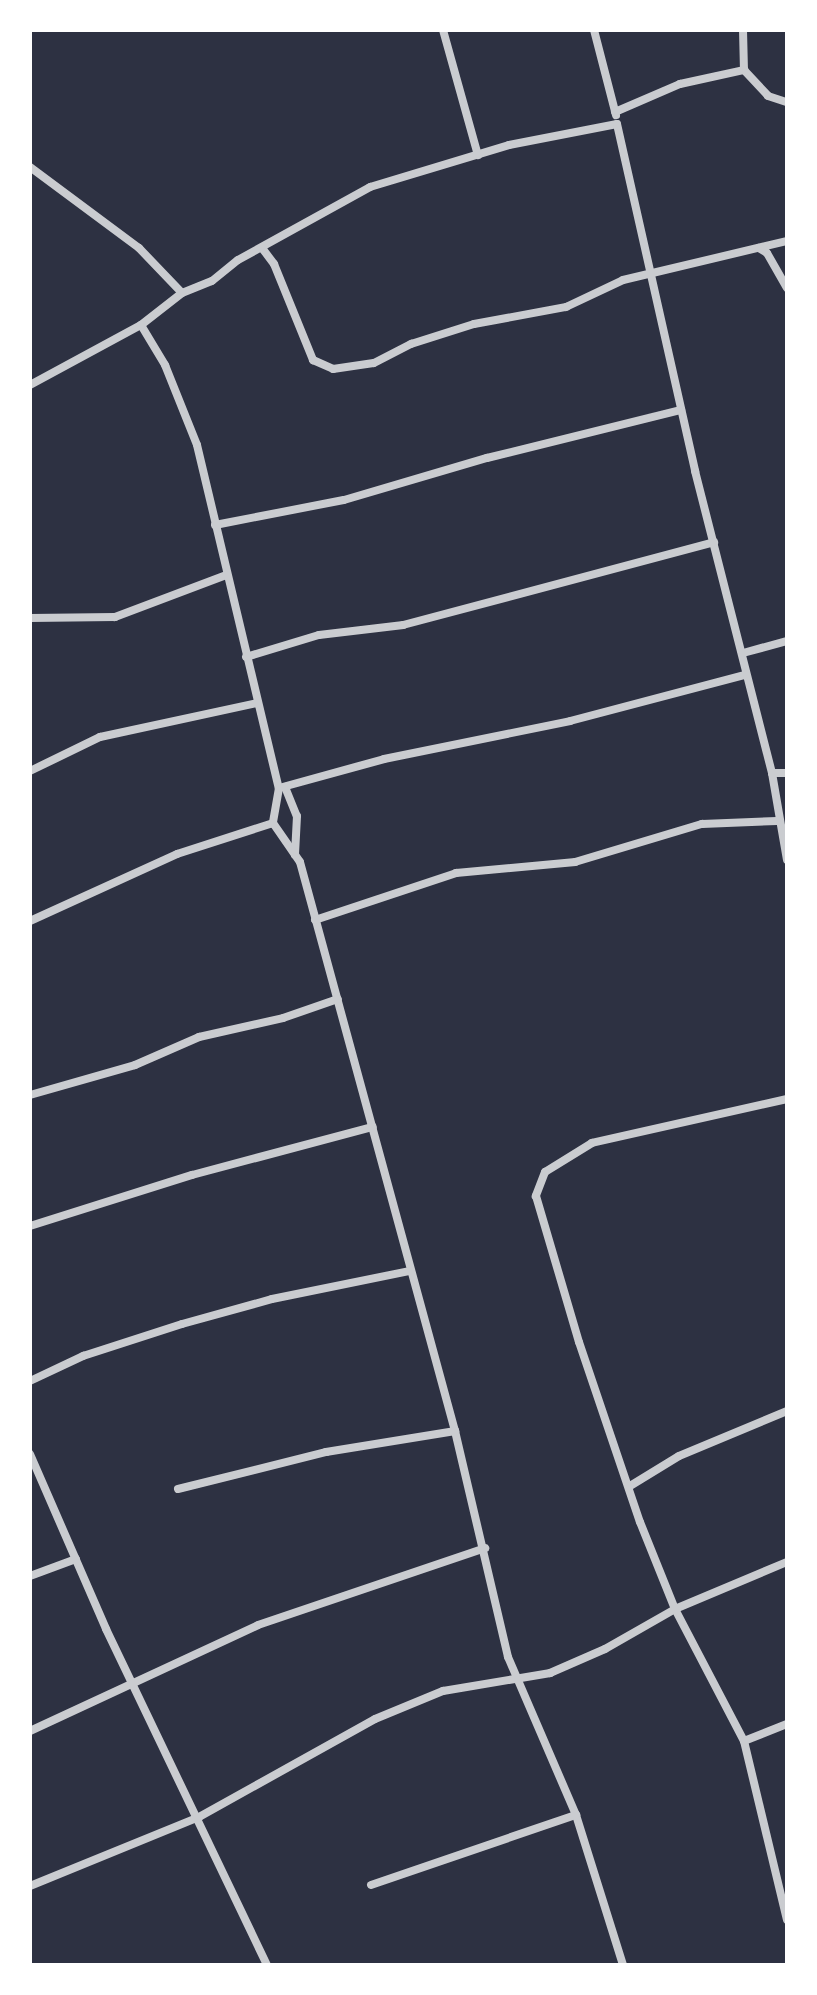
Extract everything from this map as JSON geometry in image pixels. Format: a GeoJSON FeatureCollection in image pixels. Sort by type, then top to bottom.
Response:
{"type":"FeatureCollection","features":[{"type":"Feature","properties":{"kind":"street"},"geometry":{"type":"LineString","coordinates":[[443,30],[478,156]]}},
{"type":"Feature","properties":{"kind":"street"},"geometry":{"type":"LineString","coordinates":[[594,30],[744,674],[772,772],[777,821],[787,860]]}},
{"type":"Feature","properties":{"kind":"street"},"geometry":{"type":"LineString","coordinates":[[743,30],[744,70],[768,96],[787,102]]}},
{"type":"Feature","properties":{"kind":"street"},"geometry":{"type":"LineString","coordinates":[[615,112],[680,84],[744,70]]}},
{"type":"Feature","properties":{"kind":"street"},"geometry":{"type":"LineString","coordinates":[[30,385],[142,325],[182,293],[212,281],[262,248],[370,188],[556,134],[617,124]]}},
{"type":"Feature","properties":{"kind":"street"},"geometry":{"type":"LineString","coordinates":[[30,168],[139,248],[182,293]]}},
{"type":"Feature","properties":{"kind":"street"},"geometry":{"type":"LineString","coordinates":[[262,248],[274,264],[313,360],[333,369],[363,366],[411,344],[474,324],[566,307],[623,280],[787,242]]}},
{"type":"Feature","properties":{"kind":"street"},"geometry":{"type":"LineString","coordinates":[[759,248],[767,253],[787,288]]}},
{"type":"Feature","properties":{"kind":"street"},"geometry":{"type":"LineString","coordinates":[[142,325],[164,365],[197,444],[257,703],[282,788],[297,816],[295,855]]}},
{"type":"Feature","properties":{"kind":"street"},"geometry":{"type":"LineString","coordinates":[[215,525],[362,495],[488,458],[681,410]]}},
{"type":"Feature","properties":{"kind":"street"},"geometry":{"type":"LineString","coordinates":[[246,657],[319,635],[403,625],[714,542]]}},
{"type":"Feature","properties":{"kind":"street"},"geometry":{"type":"LineString","coordinates":[[30,618],[115,618],[226,575]]}},
{"type":"Feature","properties":{"kind":"street"},"geometry":{"type":"LineString","coordinates":[[742,653],[787,641]]}},
{"type":"Feature","properties":{"kind":"street"},"geometry":{"type":"LineString","coordinates":[[282,788],[463,740],[570,721],[744,674]]}},
{"type":"Feature","properties":{"kind":"street"},"geometry":{"type":"LineString","coordinates":[[30,771],[100,737],[257,703]]}},
{"type":"Feature","properties":{"kind":"street"},"geometry":{"type":"LineString","coordinates":[[772,772],[787,773]]}},
{"type":"Feature","properties":{"kind":"street"},"geometry":{"type":"LineString","coordinates":[[282,788],[273,824],[295,855],[338,999],[456,1431],[508,1656],[576,1815],[623,1965]]}},
{"type":"Feature","properties":{"kind":"street"},"geometry":{"type":"LineString","coordinates":[[315,920],[456,873],[575,862],[702,824],[777,821]]}},
{"type":"Feature","properties":{"kind":"street"},"geometry":{"type":"LineString","coordinates":[[30,921],[177,854],[273,824]]}},
{"type":"Feature","properties":{"kind":"street"},"geometry":{"type":"LineString","coordinates":[[30,1095],[135,1065],[199,1037],[283,1018],[338,999]]}},
{"type":"Feature","properties":{"kind":"street"},"geometry":{"type":"LineString","coordinates":[[787,1099],[592,1144],[563,1157],[538,1183],[542,1222],[675,1609],[744,1741],[787,1920]]}},
{"type":"Feature","properties":{"kind":"street"},"geometry":{"type":"LineString","coordinates":[[30,1226],[192,1175],[373,1128]]}},
{"type":"Feature","properties":{"kind":"street"},"geometry":{"type":"LineString","coordinates":[[30,1380],[82,1356],[182,1324],[272,1299],[410,1271]]}},
{"type":"Feature","properties":{"kind":"street"},"geometry":{"type":"LineString","coordinates":[[630,1486],[678,1456],[787,1411]]}},
{"type":"Feature","properties":{"kind":"street"},"geometry":{"type":"LineString","coordinates":[[178,1489],[326,1452],[456,1431]]}},
{"type":"Feature","properties":{"kind":"street"},"geometry":{"type":"LineString","coordinates":[[30,1454],[131,1682],[267,1965]]}},
{"type":"Feature","properties":{"kind":"street"},"geometry":{"type":"LineString","coordinates":[[30,1731],[258,1626],[485,1548]]}},
{"type":"Feature","properties":{"kind":"street"},"geometry":{"type":"LineString","coordinates":[[30,1576],[76,1560]]}},
{"type":"Feature","properties":{"kind":"street"},"geometry":{"type":"LineString","coordinates":[[30,1886],[199,1817],[375,1719],[443,1691],[550,1673],[606,1649],[675,1609],[787,1562]]}},
{"type":"Feature","properties":{"kind":"street"},"geometry":{"type":"LineString","coordinates":[[744,1741],[787,1724]]}},
{"type":"Feature","properties":{"kind":"street"},"geometry":{"type":"LineString","coordinates":[[371,1885],[576,1815]]}}]}
